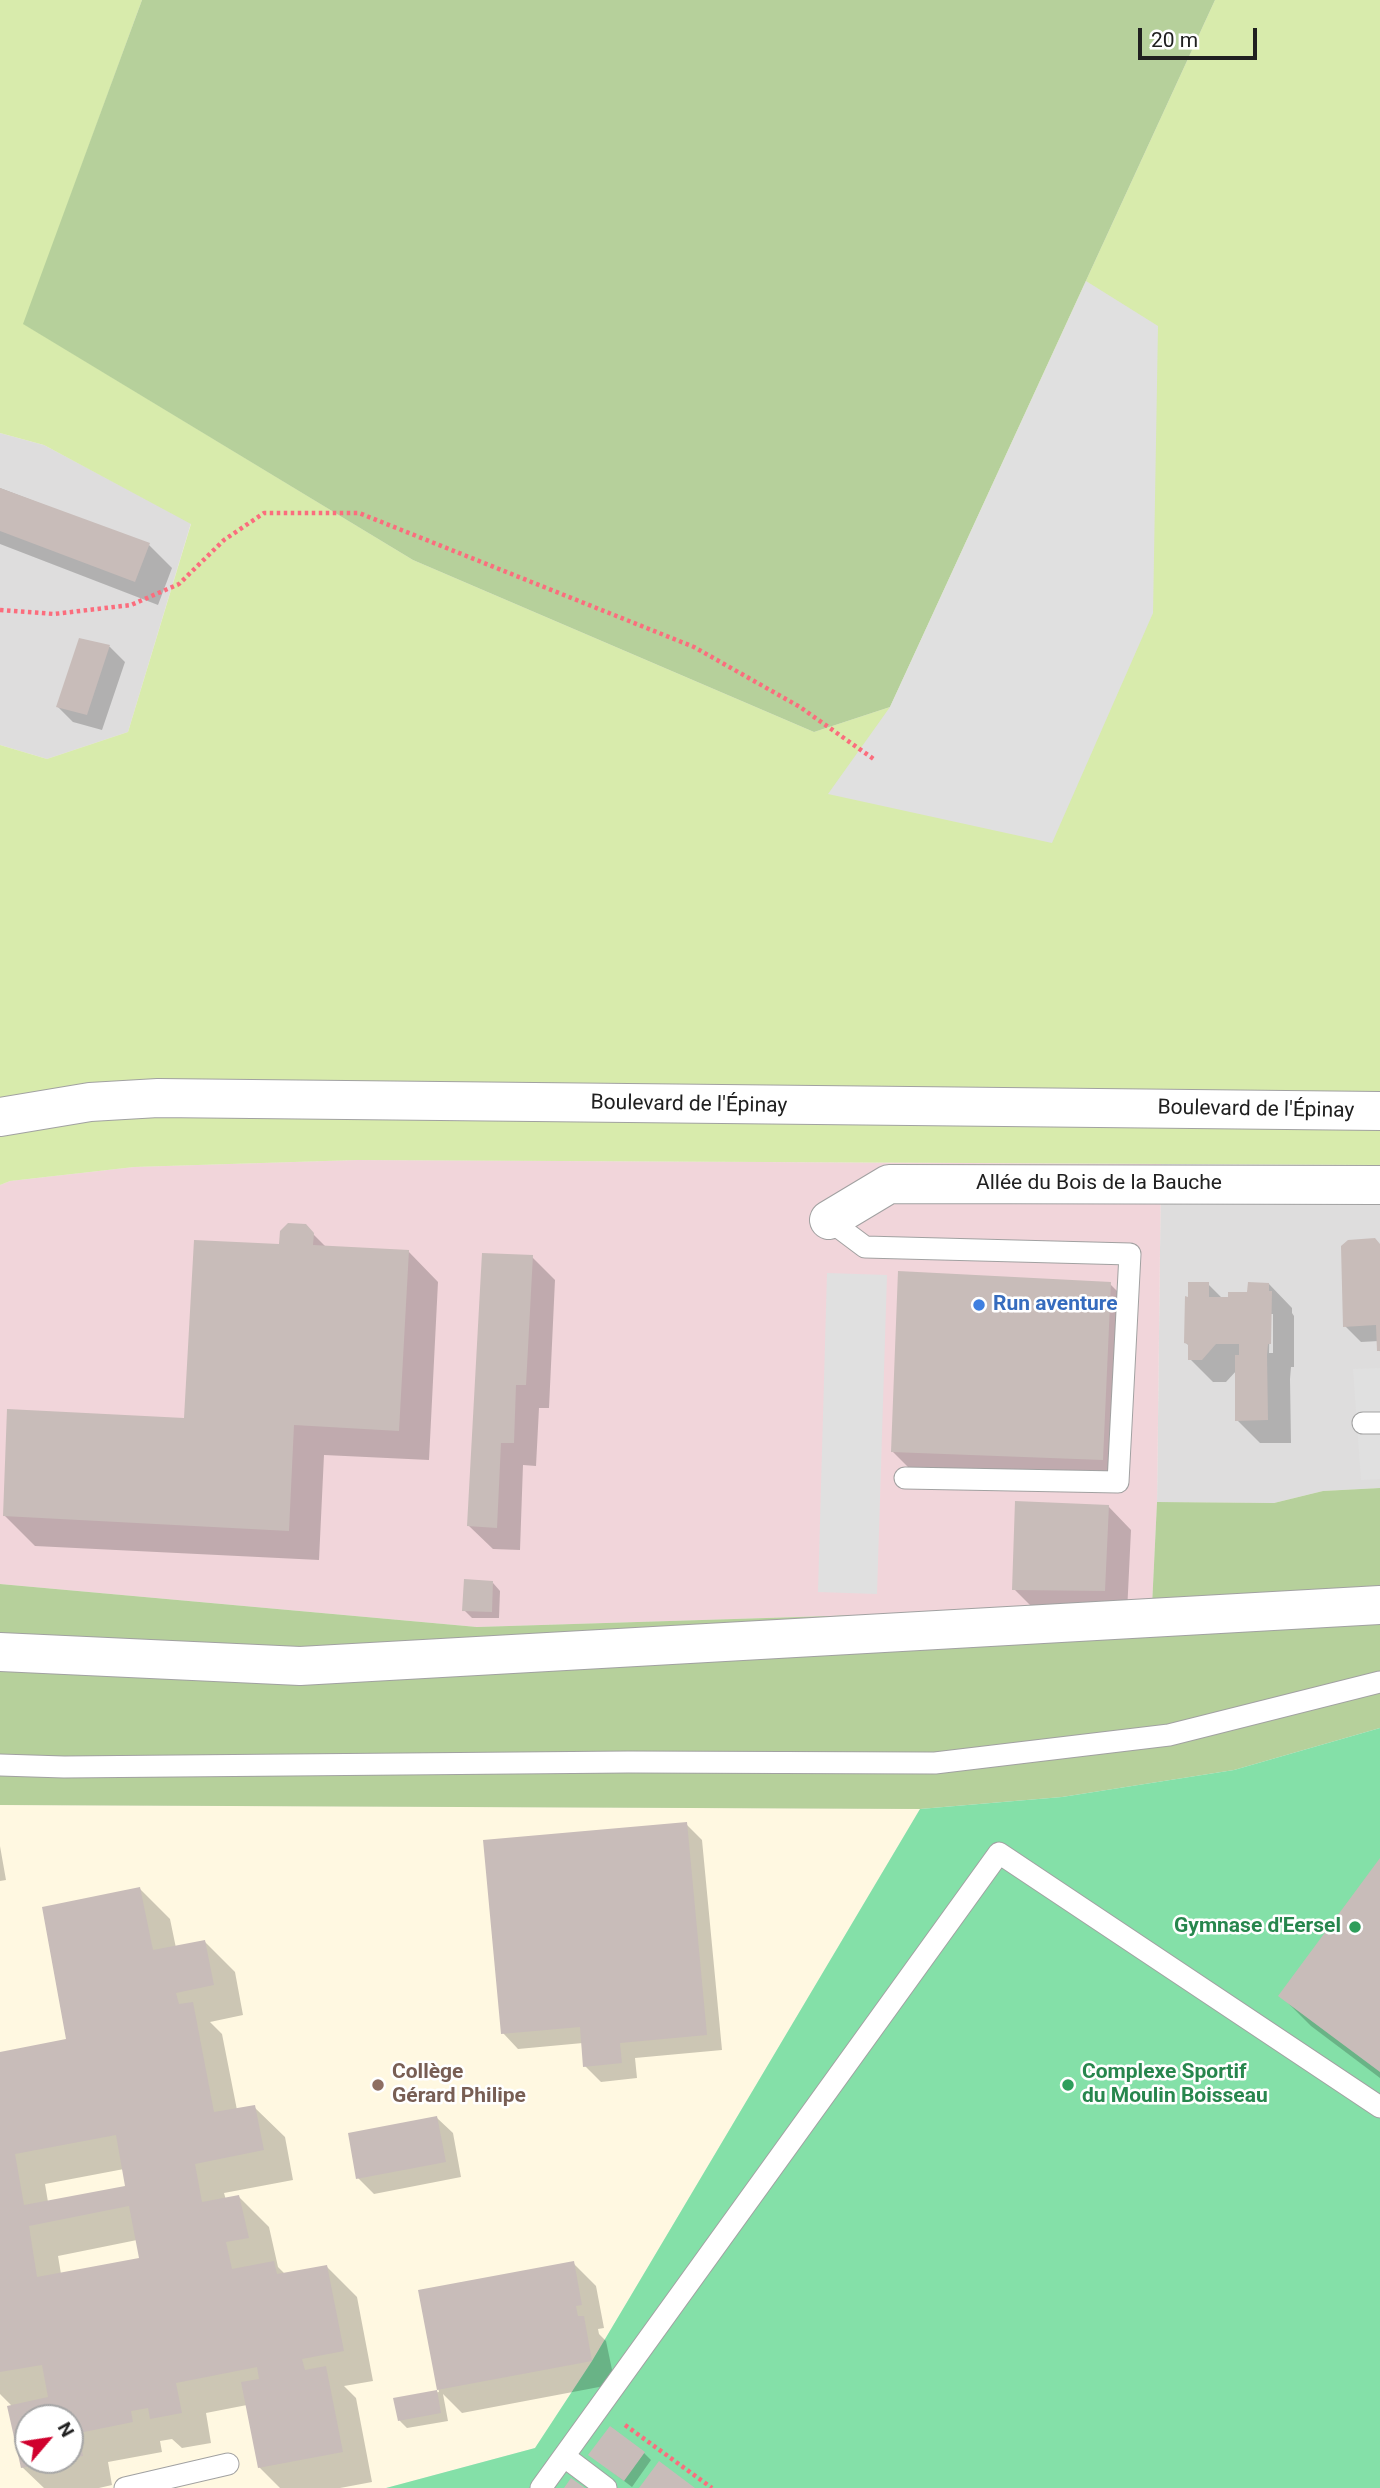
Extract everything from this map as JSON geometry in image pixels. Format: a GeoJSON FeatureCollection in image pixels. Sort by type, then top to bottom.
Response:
{"type":"FeatureCollection","features":[{"type":"Feature","properties":{"kind":"street","name":"Boulevard de l'Épinay"},"geometry":{"type":"LineString","coordinates":[[0,1117],[90,1102],[185,1098],[1380,1111]]}},
{"type":"Feature","properties":{"kind":"street","name":"Allée du Bois de la Bauche"},"geometry":{"type":"LineString","coordinates":[[829,1220],[889,1184],[1380,1185]]}},
{"type":"Feature","properties":{"kind":"street"},"geometry":{"type":"LineString","coordinates":[[0,1652],[300,1666],[1380,1605]]}},
{"type":"Feature","properties":{"kind":"lane"},"geometry":{"type":"LineString","coordinates":[[829,1220],[866,1247],[1130,1254],[1118,1482],[905,1478]]}},
{"type":"Feature","properties":{"kind":"lane"},"geometry":{"type":"LineString","coordinates":[[0,1765],[78,1767],[628,1762],[935,1763],[1170,1735],[1380,1682]]}},
{"type":"Feature","properties":{"kind":"lane"},"geometry":{"type":"LineString","coordinates":[[541,2488],[999,1853],[1380,2107]]}},
{"type":"Feature","properties":{"kind":"lane"},"geometry":{"type":"LineString","coordinates":[[565,2457],[606,2488]]}},
{"type":"Feature","properties":{"kind":"lane"},"geometry":{"type":"LineString","coordinates":[[125,2488],[228,2464]]}},
{"type":"Feature","properties":{"kind":"path"},"geometry":{"type":"LineString","coordinates":[[0,610],[54,614],[131,605],[179,584],[224,540],[264,513],[359,513],[694,647],[800,707],[875,760]]}},
{"type":"Feature","properties":{"kind":"path"},"geometry":{"type":"LineString","coordinates":[[601,2407],[712,2488]]}},
{"type":"Feature","properties":{"kind":"shaded area"},"geometry":{"type":"Polygon","coordinates":[[[1086,281],[1158,326],[1153,613],[1052,843],[828,794],[890,707],[1086,281]]]}},
{"type":"Feature","properties":{"kind":"shaded area"},"geometry":{"type":"Polygon","coordinates":[[[0,433],[44,445],[191,523],[128,732],[47,759],[0,745],[0,433]]]}},
{"type":"Feature","properties":{"kind":"shaded area"},"geometry":{"type":"Polygon","coordinates":[[[357,1160],[1161,1164],[1157,1502],[1152,1606],[477,1627],[0,1584],[0,1185],[10,1181],[134,1167],[357,1160]]]}},
{"type":"Feature","properties":{"kind":"shaded area"},"geometry":{"type":"Polygon","coordinates":[[[1161,1164],[1380,1165],[1380,1488],[1323,1491],[1274,1503],[1157,1502],[1161,1164]]]}},
{"type":"Feature","properties":{"kind":"shaded area"},"geometry":{"type":"Polygon","coordinates":[[[827,1273],[887,1275],[877,1594],[818,1592],[827,1273]]]}},
{"type":"Feature","properties":{"kind":"shaded area"},"geometry":{"type":"Polygon","coordinates":[[[1380,1368],[1380,1479],[1361,1480],[1353,1369],[1380,1368]]]}},
{"type":"Feature","properties":{"kind":"shaded area","name":"Collège Gérard Philipe"},"geometry":{"type":"Polygon","coordinates":[[[0,1805],[920,1809],[592,2361],[535,2448],[386,2488],[0,2488],[0,1805]]]}},
{"type":"Feature","properties":{"kind":"green space"},"geometry":{"type":"Polygon","coordinates":[[[0,0],[142,0],[24,324],[413,560],[814,732],[890,707],[1215,0],[1380,0],[1380,1165],[357,1160],[134,1167],[10,1181],[0,1185],[0,745],[47,759],[128,732],[191,524],[44,445],[0,433],[0,0]]]}},
{"type":"Feature","properties":{"kind":"green space"},"geometry":{"type":"Polygon","coordinates":[[[142,0],[1215,0],[890,707],[814,732],[413,560],[23,324],[142,0]]]}},
{"type":"Feature","properties":{"kind":"green space"},"geometry":{"type":"Polygon","coordinates":[[[1380,1488],[1380,1728],[1234,1770],[1062,1797],[920,1809],[0,1805],[0,1584],[477,1627],[1152,1606],[1157,1502],[1274,1503],[1323,1491],[1380,1488]]]}},
{"type":"Feature","properties":{"kind":"green space","name":"Complexe Sportif du Moulin Boisseau"},"geometry":{"type":"Polygon","coordinates":[[[1380,1728],[1380,2488],[386,2488],[535,2448],[592,2361],[920,1809],[1062,1797],[1234,1770],[1380,1728]]]}},
{"type":"Feature","properties":{"kind":"building"},"geometry":{"type":"Polygon","coordinates":[[[0,488],[150,543],[135,582],[0,531],[0,488]]]}},
{"type":"Feature","properties":{"kind":"building"},"geometry":{"type":"Polygon","coordinates":[[[79,638],[110,645],[87,715],[56,707],[79,638]]]}},
{"type":"Feature","properties":{"kind":"building"},"geometry":{"type":"Polygon","coordinates":[[[288,1223],[306,1224],[314,1233],[313,1245],[409,1250],[399,1431],[294,1425],[289,1531],[3,1516],[7,1409],[184,1418],[194,1240],[279,1244],[280,1231],[288,1223]]]}},
{"type":"Feature","properties":{"kind":"building"},"geometry":{"type":"Polygon","coordinates":[[[1375,1238],[1380,1244],[1380,1351],[1377,1351],[1376,1325],[1343,1327],[1341,1246],[1348,1240],[1375,1238]]]}},
{"type":"Feature","properties":{"kind":"building"},"geometry":{"type":"Polygon","coordinates":[[[482,1253],[533,1255],[526,1385],[516,1385],[514,1443],[501,1443],[497,1528],[467,1526],[482,1253]]]}},
{"type":"Feature","properties":{"kind":"building"},"geometry":{"type":"Polygon","coordinates":[[[898,1271],[1111,1282],[1103,1460],[891,1452],[898,1271]]]}},
{"type":"Feature","properties":{"kind":"building"},"geometry":{"type":"Polygon","coordinates":[[[1188,1282],[1209,1282],[1209,1297],[1228,1297],[1228,1292],[1247,1292],[1248,1282],[1269,1283],[1269,1291],[1272,1291],[1271,1344],[1268,1344],[1267,1355],[1268,1420],[1235,1421],[1235,1355],[1239,1355],[1239,1344],[1216,1344],[1202,1360],[1188,1360],[1188,1344],[1184,1343],[1188,1282]]]}},
{"type":"Feature","properties":{"kind":"building"},"geometry":{"type":"Polygon","coordinates":[[[1015,1501],[1109,1505],[1105,1591],[1012,1590],[1015,1501]]]}},
{"type":"Feature","properties":{"kind":"building"},"geometry":{"type":"Polygon","coordinates":[[[464,1579],[493,1581],[492,1612],[462,1611],[464,1579]]]}},
{"type":"Feature","properties":{"kind":"building"},"geometry":{"type":"Polygon","coordinates":[[[687,1822],[707,2035],[620,2043],[622,2063],[583,2067],[580,2027],[501,2034],[483,1840],[687,1822]]]}},
{"type":"Feature","properties":{"kind":"building","name":"Gymnase d'Eersel"},"geometry":{"type":"Polygon","coordinates":[[[1380,1858],[1380,2072],[1278,1996],[1380,1858]]]}},
{"type":"Feature","properties":{"kind":"building"},"geometry":{"type":"Polygon","coordinates":[[[140,1887],[153,1950],[205,1940],[214,1985],[176,1993],[179,2004],[193,2002],[214,2112],[255,2105],[264,2150],[195,2164],[202,2202],[239,2195],[249,2238],[226,2242],[232,2269],[274,2261],[277,2274],[327,2265],[344,2351],[302,2359],[305,2370],[326,2366],[343,2452],[258,2468],[241,2382],[259,2379],[257,2367],[176,2383],[182,2413],[150,2419],[148,2408],[131,2411],[133,2422],[84,2432],[84,2404],[16,2404],[48,2397],[42,2365],[0,2372],[0,2052],[66,2039],[42,1907],[140,1887]],[[116,2135],[15,2154],[24,2205],[125,2186],[116,2135]],[[129,2206],[29,2226],[37,2277],[139,2258],[129,2206]]]}},
{"type":"Feature","properties":{"kind":"building"},"geometry":{"type":"Polygon","coordinates":[[[437,2116],[446,2162],[356,2179],[348,2133],[437,2116]]]}},
{"type":"Feature","properties":{"kind":"building"},"geometry":{"type":"Polygon","coordinates":[[[574,2261],[582,2305],[576,2306],[578,2316],[584,2316],[592,2361],[437,2390],[418,2290],[574,2261]]]}},
{"type":"Feature","properties":{"kind":"building"},"geometry":{"type":"Polygon","coordinates":[[[437,2390],[441,2413],[398,2421],[393,2398],[437,2390]]]}},
{"type":"Feature","properties":{"kind":"building"},"geometry":{"type":"Polygon","coordinates":[[[14,2404],[14,2437],[7,2406],[14,2404]]]}},
{"type":"Feature","properties":{"kind":"building"},"geometry":{"type":"Polygon","coordinates":[[[610,2426],[645,2452],[624,2481],[588,2455],[610,2426]]]}},
{"type":"Feature","properties":{"kind":"building"},"geometry":{"type":"Polygon","coordinates":[[[659,2461],[695,2488],[639,2488],[659,2461]]]}},
{"type":"Feature","properties":{"kind":"building"},"geometry":{"type":"Polygon","coordinates":[[[571,2478],[585,2488],[564,2488],[571,2478]]]}},
{"type":"Feature","properties":{"kind":"place","name":"Run aventure"},"geometry":{"type":"Point","coordinates":[979,1305]}},
{"type":"Feature","properties":{"kind":"place","name":"Gymnase d'Eersel"},"geometry":{"type":"Point","coordinates":[1355,1927]}},
{"type":"Feature","properties":{"kind":"place","name":"Collège Gérard Philipe"},"geometry":{"type":"Point","coordinates":[378,2085]}},
{"type":"Feature","properties":{"kind":"place","name":"Complexe Sportif du Moulin Boisseau"},"geometry":{"type":"Point","coordinates":[1068,2085]}}]}
